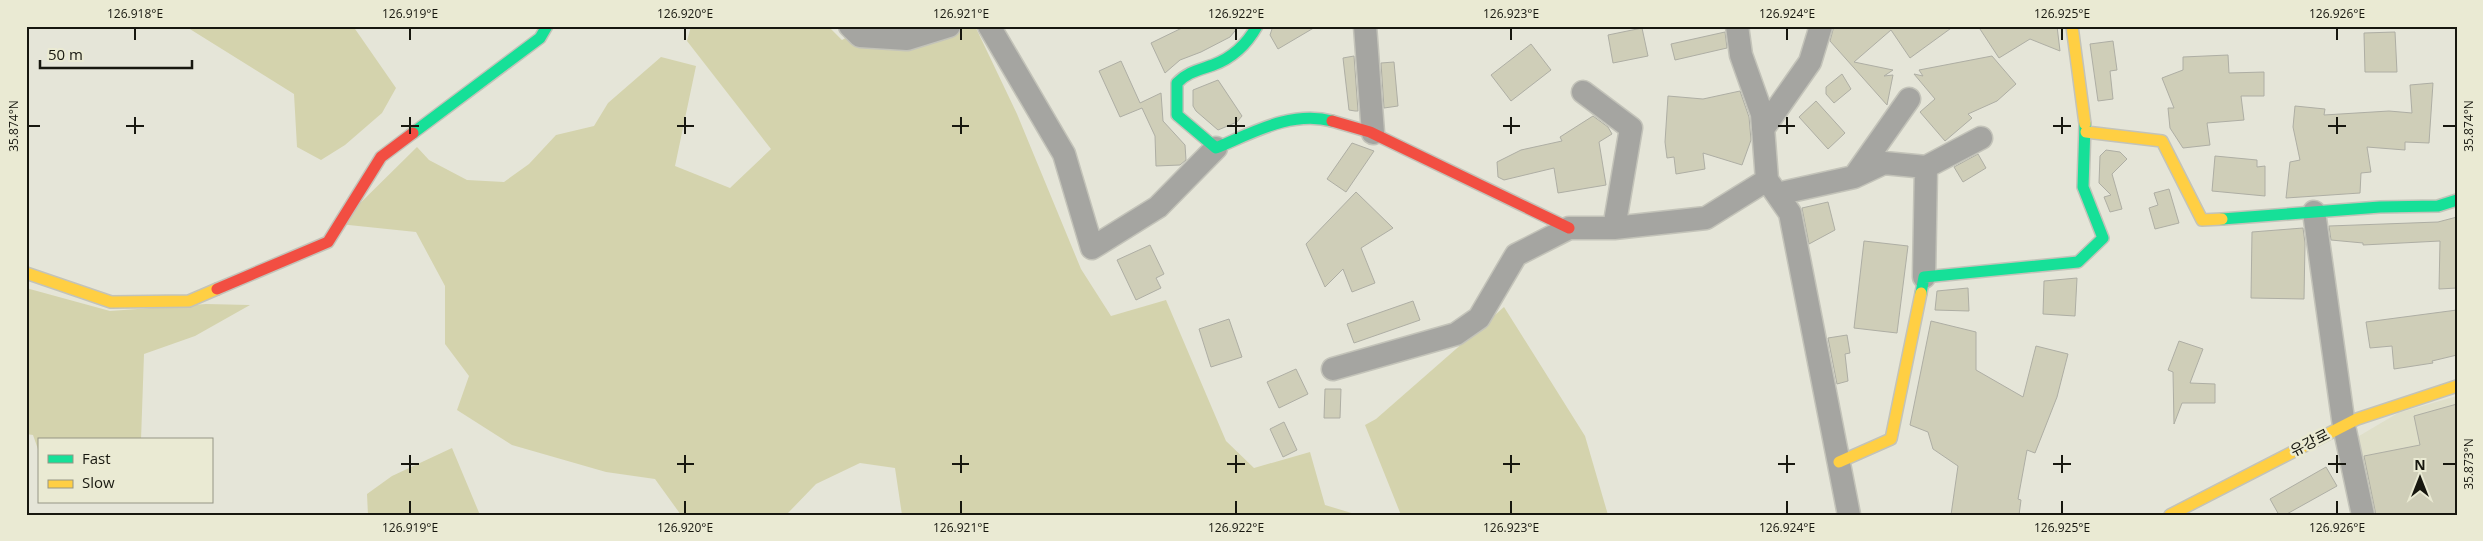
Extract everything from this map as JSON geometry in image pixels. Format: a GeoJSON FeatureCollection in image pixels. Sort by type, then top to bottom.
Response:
{"type":"FeatureCollection","features":[{"type":"Feature","properties":{"kind":"street"},"geometry":{"type":"LineString","coordinates":[[26,274],[111,302],[189,301],[328,242],[381,157],[540,38],[547,26]]}},
{"type":"Feature","properties":{"kind":"street"},"geometry":{"type":"LineString","coordinates":[[850,26],[860,36],[907,39],[949,26]]}},
{"type":"Feature","properties":{"kind":"street"},"geometry":{"type":"LineString","coordinates":[[988,26],[1064,154],[1092,248],[1158,207],[1216,148],[1279,122],[1317,118],[1373,133],[1569,228],[1614,228],[1706,218],[1772,187],[1854,177],[1884,163],[1926,168],[1981,138]]}},
{"type":"Feature","properties":{"kind":"street"},"geometry":{"type":"LineString","coordinates":[[1216,148],[1198,135],[1177,115],[1177,83],[1187,72],[1209,66],[1240,51],[1257,26]]}},
{"type":"Feature","properties":{"kind":"street"},"geometry":{"type":"LineString","coordinates":[[1365,26],[1373,133]]}},
{"type":"Feature","properties":{"kind":"street"},"geometry":{"type":"LineString","coordinates":[[1737,26],[1741,55],[1762,114],[1772,187],[1790,213],[1849,515]]}},
{"type":"Feature","properties":{"kind":"street"},"geometry":{"type":"LineString","coordinates":[[1763,129],[1810,62],[1821,26]]}},
{"type":"Feature","properties":{"kind":"street"},"geometry":{"type":"LineString","coordinates":[[1924,277],[2078,262],[2102,238],[2083,187],[2086,132],[2072,26]]}},
{"type":"Feature","properties":{"kind":"street"},"geometry":{"type":"LineString","coordinates":[[1583,92],[1631,128],[1614,228]]}},
{"type":"Feature","properties":{"kind":"street"},"geometry":{"type":"LineString","coordinates":[[1854,177],[1909,98]]}},
{"type":"Feature","properties":{"kind":"street"},"geometry":{"type":"LineString","coordinates":[[2086,132],[2162,141],[2202,220],[2380,207],[2438,206],[2457,200]]}},
{"type":"Feature","properties":{"kind":"street"},"geometry":{"type":"LineString","coordinates":[[1839,462],[1891,439],[1924,277],[1926,168]]}},
{"type":"Feature","properties":{"kind":"street"},"geometry":{"type":"LineString","coordinates":[[2314,212],[2344,426],[2363,515]]}},
{"type":"Feature","properties":{"kind":"street"},"geometry":{"type":"LineString","coordinates":[[1333,369],[1456,334],[1478,318],[1516,255],[1569,228]]}},
{"type":"Feature","properties":{"kind":"street","name":"유강로"},"geometry":{"type":"LineString","coordinates":[[2170,515],[2357,420],[2457,386]]}},
{"type":"Feature","properties":{"kind":"shaded area"},"geometry":{"type":"Polygon","coordinates":[[[2457,396],[2457,515],[2370,515],[2354,439],[2398,413],[2457,396]]]}},
{"type":"Feature","properties":{"kind":"green space"},"geometry":{"type":"Polygon","coordinates":[[[185,26],[353,26],[396,88],[382,113],[345,145],[321,160],[297,147],[294,94],[185,26]]]}},
{"type":"Feature","properties":{"kind":"green space"},"geometry":{"type":"Polygon","coordinates":[[[691,26],[828,26],[842,40],[867,26],[975,26],[1017,114],[1081,269],[1111,316],[1166,300],[1226,441],[1254,468],[1310,452],[1325,505],[1358,515],[902,515],[895,468],[860,463],[816,484],[788,513],[681,515],[655,479],[606,472],[512,445],[457,410],[469,376],[445,344],[445,286],[416,232],[339,224],[417,147],[429,160],[467,180],[504,182],[529,164],[556,135],[594,126],[608,103],[661,57],[696,66],[675,166],[730,188],[771,149],[687,41],[691,26]]]}},
{"type":"Feature","properties":{"kind":"green space"},"geometry":{"type":"Polygon","coordinates":[[[26,288],[110,311],[206,304],[250,305],[195,336],[144,354],[141,438],[38,438],[38,449],[33,435],[26,434],[26,288]]]}},
{"type":"Feature","properties":{"kind":"green space"},"geometry":{"type":"Polygon","coordinates":[[[1504,307],[1585,436],[1608,515],[1401,515],[1365,425],[1376,419],[1504,307]]]}},
{"type":"Feature","properties":{"kind":"green space"},"geometry":{"type":"Polygon","coordinates":[[[452,448],[480,515],[368,515],[367,494],[392,476],[452,448]]]}},
{"type":"Feature","properties":{"kind":"building"},"geometry":{"type":"Polygon","coordinates":[[[1186,26],[1239,26],[1230,37],[1201,52],[1180,60],[1165,73],[1151,43],[1186,26]]]}},
{"type":"Feature","properties":{"kind":"building"},"geometry":{"type":"Polygon","coordinates":[[[1273,26],[1317,26],[1278,49],[1270,35],[1273,26]]]}},
{"type":"Feature","properties":{"kind":"building"},"geometry":{"type":"Polygon","coordinates":[[[1834,26],[1954,26],[1910,58],[1891,30],[1854,62],[1893,70],[1884,76],[1893,75],[1887,105],[1830,41],[1834,26]]]}},
{"type":"Feature","properties":{"kind":"building"},"geometry":{"type":"Polygon","coordinates":[[[1978,26],[2057,26],[2060,51],[2030,39],[1999,58],[1978,26]]]}},
{"type":"Feature","properties":{"kind":"building"},"geometry":{"type":"Polygon","coordinates":[[[1642,28],[1648,56],[1613,63],[1608,35],[1642,28]]]}},
{"type":"Feature","properties":{"kind":"building"},"geometry":{"type":"Polygon","coordinates":[[[1725,32],[1727,48],[1675,60],[1671,44],[1725,32]]]}},
{"type":"Feature","properties":{"kind":"building"},"geometry":{"type":"Polygon","coordinates":[[[2395,32],[2397,72],[2365,72],[2364,33],[2395,32]]]}},
{"type":"Feature","properties":{"kind":"building"},"geometry":{"type":"Polygon","coordinates":[[[2113,41],[2117,70],[2110,71],[2113,99],[2098,101],[2090,44],[2113,41]]]}},
{"type":"Feature","properties":{"kind":"building"},"geometry":{"type":"Polygon","coordinates":[[[1531,44],[1551,70],[1511,101],[1491,75],[1531,44]]]}},
{"type":"Feature","properties":{"kind":"building"},"geometry":{"type":"Polygon","coordinates":[[[2228,55],[2229,73],[2264,72],[2264,96],[2241,96],[2244,120],[2207,123],[2210,145],[2183,148],[2170,128],[2168,108],[2174,108],[2162,78],[2183,70],[2183,57],[2228,55]]]}},
{"type":"Feature","properties":{"kind":"building"},"geometry":{"type":"Polygon","coordinates":[[[1354,56],[1358,111],[1349,110],[1343,58],[1354,56]]]}},
{"type":"Feature","properties":{"kind":"building"},"geometry":{"type":"Polygon","coordinates":[[[1992,56],[2016,84],[1997,101],[1968,114],[1972,118],[1945,141],[1920,112],[1935,99],[1914,74],[1923,76],[1919,70],[1992,56]]]}},
{"type":"Feature","properties":{"kind":"building"},"geometry":{"type":"Polygon","coordinates":[[[1121,61],[1140,103],[1161,93],[1163,121],[1185,145],[1186,160],[1180,165],[1156,166],[1155,136],[1142,108],[1120,117],[1099,71],[1121,61]]]}},
{"type":"Feature","properties":{"kind":"building"},"geometry":{"type":"Polygon","coordinates":[[[1394,62],[1398,106],[1384,108],[1381,63],[1394,62]]]}},
{"type":"Feature","properties":{"kind":"building"},"geometry":{"type":"Polygon","coordinates":[[[1842,74],[1851,89],[1834,103],[1826,94],[1826,87],[1842,74]]]}},
{"type":"Feature","properties":{"kind":"building"},"geometry":{"type":"Polygon","coordinates":[[[1218,80],[1242,116],[1237,122],[1218,130],[1196,111],[1193,106],[1193,90],[1218,80]]]}},
{"type":"Feature","properties":{"kind":"building"},"geometry":{"type":"Polygon","coordinates":[[[2433,83],[2429,143],[2405,142],[2405,150],[2367,147],[2371,172],[2361,173],[2360,193],[2286,198],[2290,162],[2300,160],[2293,127],[2295,106],[2325,109],[2324,115],[2389,111],[2412,113],[2410,85],[2433,83]]]}},
{"type":"Feature","properties":{"kind":"building"},"geometry":{"type":"Polygon","coordinates":[[[1740,91],[1749,117],[1751,140],[1742,165],[1703,153],[1705,169],[1676,174],[1674,157],[1667,158],[1665,142],[1668,96],[1703,99],[1740,91]]]}},
{"type":"Feature","properties":{"kind":"building"},"geometry":{"type":"Polygon","coordinates":[[[1816,101],[1845,133],[1828,149],[1799,117],[1816,101]]]}},
{"type":"Feature","properties":{"kind":"building"},"geometry":{"type":"Polygon","coordinates":[[[1593,116],[1608,127],[1612,134],[1599,142],[1606,185],[1558,193],[1554,168],[1504,180],[1498,177],[1497,162],[1521,150],[1562,141],[1560,137],[1593,116]]]}},
{"type":"Feature","properties":{"kind":"building"},"geometry":{"type":"Polygon","coordinates":[[[1352,143],[1374,151],[1346,192],[1327,179],[1352,143]]]}},
{"type":"Feature","properties":{"kind":"building"},"geometry":{"type":"Polygon","coordinates":[[[2106,150],[2120,152],[2127,159],[2112,174],[2122,209],[2110,212],[2104,197],[2111,195],[2099,183],[2100,156],[2106,150]]]}},
{"type":"Feature","properties":{"kind":"building"},"geometry":{"type":"Polygon","coordinates":[[[1978,154],[1986,168],[1963,182],[1954,167],[1978,154]]]}},
{"type":"Feature","properties":{"kind":"building"},"geometry":{"type":"Polygon","coordinates":[[[2215,156],[2257,160],[2257,167],[2265,166],[2265,196],[2212,191],[2215,156]]]}},
{"type":"Feature","properties":{"kind":"building"},"geometry":{"type":"Polygon","coordinates":[[[2169,189],[2179,223],[2155,229],[2149,208],[2158,205],[2154,193],[2169,189]]]}},
{"type":"Feature","properties":{"kind":"building"},"geometry":{"type":"Polygon","coordinates":[[[1356,192],[1393,228],[1361,248],[1375,283],[1352,292],[1343,269],[1325,287],[1306,244],[1356,192]]]}},
{"type":"Feature","properties":{"kind":"building"},"geometry":{"type":"Polygon","coordinates":[[[1828,202],[1835,230],[1809,244],[1802,208],[1828,202]]]}},
{"type":"Feature","properties":{"kind":"building"},"geometry":{"type":"Polygon","coordinates":[[[2457,217],[2457,288],[2439,289],[2440,241],[2363,245],[2363,243],[2331,240],[2329,226],[2438,222],[2457,217]]]}},
{"type":"Feature","properties":{"kind":"building"},"geometry":{"type":"Polygon","coordinates":[[[2303,228],[2305,243],[2304,299],[2251,298],[2252,232],[2303,228]]]}},
{"type":"Feature","properties":{"kind":"building"},"geometry":{"type":"Polygon","coordinates":[[[1864,241],[1908,246],[1897,333],[1854,328],[1864,241]]]}},
{"type":"Feature","properties":{"kind":"building"},"geometry":{"type":"Polygon","coordinates":[[[1150,245],[1164,274],[1156,278],[1161,288],[1136,300],[1117,260],[1150,245]]]}},
{"type":"Feature","properties":{"kind":"building"},"geometry":{"type":"Polygon","coordinates":[[[2077,278],[2075,316],[2043,314],[2044,281],[2077,278]]]}},
{"type":"Feature","properties":{"kind":"building"},"geometry":{"type":"Polygon","coordinates":[[[1968,288],[1969,311],[1935,310],[1937,291],[1968,288]]]}},
{"type":"Feature","properties":{"kind":"building"},"geometry":{"type":"Polygon","coordinates":[[[1413,301],[1420,320],[1354,343],[1347,324],[1413,301]]]}},
{"type":"Feature","properties":{"kind":"building"},"geometry":{"type":"Polygon","coordinates":[[[2457,310],[2457,355],[2432,361],[2433,363],[2394,369],[2392,346],[2370,348],[2366,322],[2457,310]]]}},
{"type":"Feature","properties":{"kind":"building"},"geometry":{"type":"Polygon","coordinates":[[[1229,319],[1242,357],[1211,367],[1199,329],[1229,319]]]}},
{"type":"Feature","properties":{"kind":"building"},"geometry":{"type":"Polygon","coordinates":[[[1931,321],[1976,332],[1976,370],[2023,397],[2036,346],[2068,354],[2057,397],[2035,453],[2027,450],[2018,499],[2021,500],[2019,515],[1951,515],[1958,466],[1933,449],[1928,432],[1910,425],[1931,321]]]}},
{"type":"Feature","properties":{"kind":"building"},"geometry":{"type":"Polygon","coordinates":[[[1847,335],[1850,353],[1845,354],[1848,381],[1837,384],[1828,338],[1847,335]]]}},
{"type":"Feature","properties":{"kind":"building"},"geometry":{"type":"Polygon","coordinates":[[[2179,341],[2203,349],[2190,383],[2215,384],[2215,403],[2182,403],[2174,424],[2173,372],[2168,370],[2179,341]]]}},
{"type":"Feature","properties":{"kind":"building"},"geometry":{"type":"Polygon","coordinates":[[[1296,369],[1308,394],[1279,408],[1267,382],[1296,369]]]}},
{"type":"Feature","properties":{"kind":"building"},"geometry":{"type":"Polygon","coordinates":[[[1325,389],[1341,389],[1340,418],[1324,418],[1325,389]]]}},
{"type":"Feature","properties":{"kind":"building"},"geometry":{"type":"Polygon","coordinates":[[[2457,404],[2457,515],[2376,515],[2364,456],[2420,445],[2414,416],[2457,404]]]}},
{"type":"Feature","properties":{"kind":"building"},"geometry":{"type":"Polygon","coordinates":[[[1284,422],[1297,450],[1283,457],[1270,429],[1284,422]]]}},
{"type":"Feature","properties":{"kind":"building"},"geometry":{"type":"Polygon","coordinates":[[[2326,467],[2337,486],[2285,515],[2279,515],[2270,499],[2326,467]]]}},
{"type":"Feature","properties":{"kind":"traffic: fast"},"geometry":{"type":"LineString","coordinates":[[413,133],[540,38],[547,26]]}},
{"type":"Feature","properties":{"kind":"traffic: fast"},"geometry":{"type":"LineString","coordinates":[[1257,26],[1249,39],[1233,54],[1220,62],[1189,74],[1177,83],[1177,115],[1216,148],[1258,130],[1287,121],[1302,118],[1332,121]]}},
{"type":"Feature","properties":{"kind":"traffic: fast"},"geometry":{"type":"LineString","coordinates":[[1921,293],[1924,277],[2078,262],[2103,238],[2083,187],[2085,124]]}},
{"type":"Feature","properties":{"kind":"traffic: fast"},"geometry":{"type":"LineString","coordinates":[[2222,219],[2380,207],[2438,206],[2457,200]]}},
{"type":"Feature","properties":{"kind":"traffic: slow"},"geometry":{"type":"LineString","coordinates":[[2072,26],[2085,124]]}},
{"type":"Feature","properties":{"kind":"traffic: slow"},"geometry":{"type":"LineString","coordinates":[[2086,132],[2162,141],[2202,220],[2222,219]]}},
{"type":"Feature","properties":{"kind":"traffic: slow"},"geometry":{"type":"LineString","coordinates":[[26,273],[111,302],[189,301],[217,289]]}},
{"type":"Feature","properties":{"kind":"traffic: slow"},"geometry":{"type":"LineString","coordinates":[[1839,462],[1891,439],[1921,293]]}},
{"type":"Feature","properties":{"kind":"traffic: slow"},"geometry":{"type":"LineString","coordinates":[[2170,515],[2357,419],[2457,386]]}},
{"type":"Feature","properties":{"kind":"traffic: jam"},"geometry":{"type":"LineString","coordinates":[[1332,121],[1370,132],[1569,228]]}},
{"type":"Feature","properties":{"kind":"traffic: jam"},"geometry":{"type":"LineString","coordinates":[[217,289],[328,242],[381,157],[413,133]]}}]}
